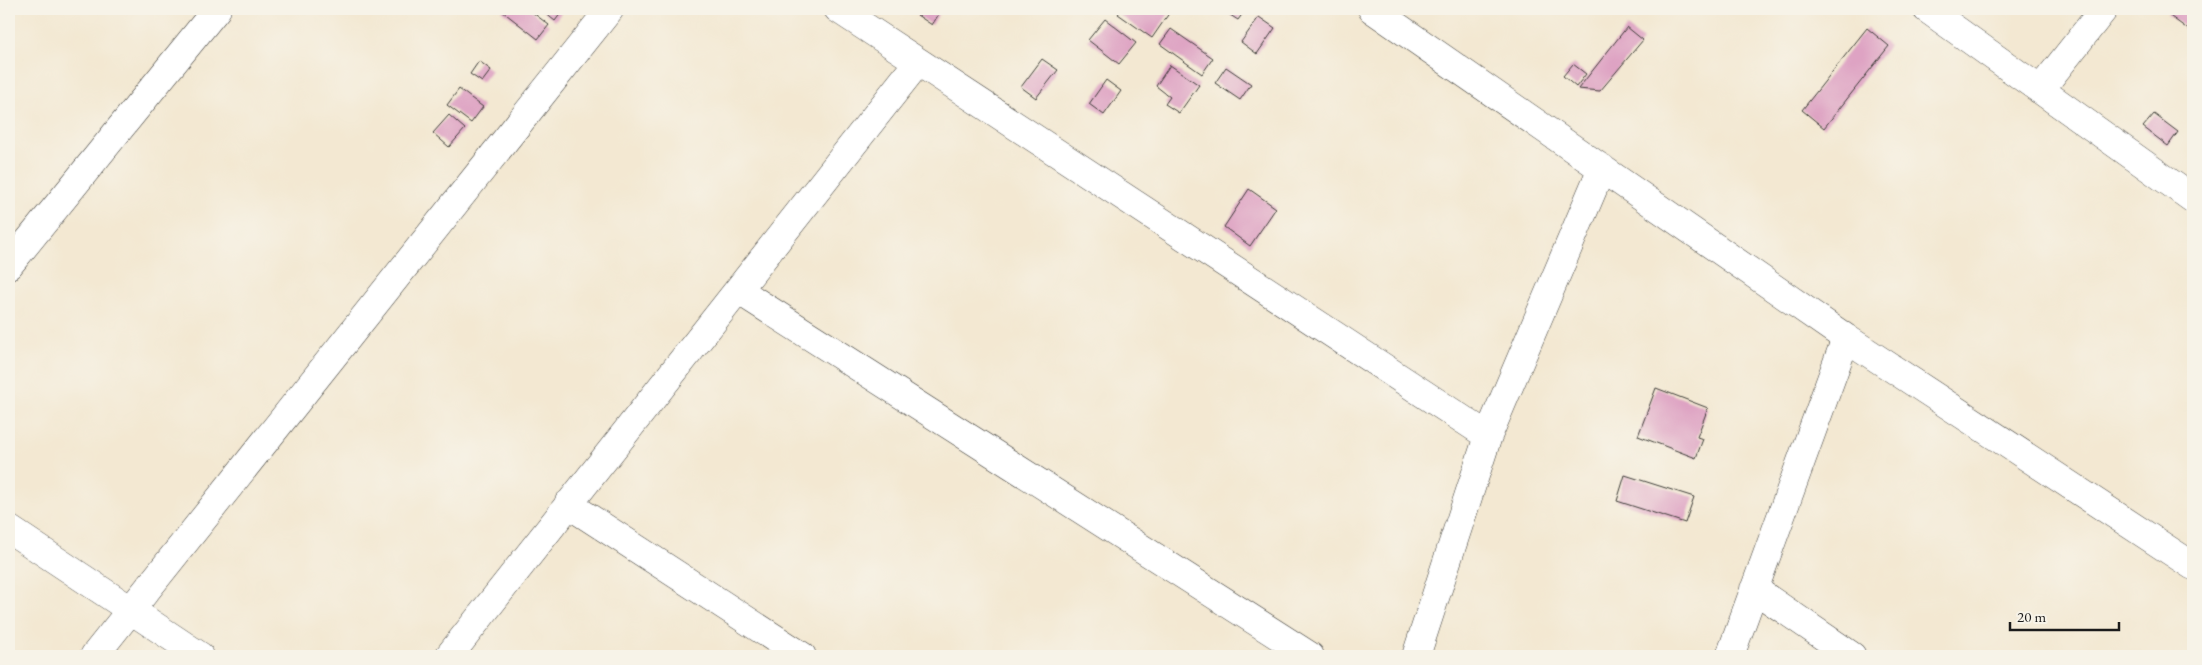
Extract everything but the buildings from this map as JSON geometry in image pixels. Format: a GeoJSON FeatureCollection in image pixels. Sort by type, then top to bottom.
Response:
{"type":"FeatureCollection","features":[{"type":"Feature","properties":{"kind":"street"},"geometry":{"type":"LineString","coordinates":[[9,265],[217,9]]}},
{"type":"Feature","properties":{"kind":"street"},"geometry":{"type":"LineString","coordinates":[[94,656],[610,9]]}},
{"type":"Feature","properties":{"kind":"street"},"geometry":{"type":"LineString","coordinates":[[838,9],[1488,436]]}},
{"type":"Feature","properties":{"kind":"street"},"geometry":{"type":"LineString","coordinates":[[1372,9],[1846,338],[2193,566]]}},
{"type":"Feature","properties":{"kind":"street"},"geometry":{"type":"LineString","coordinates":[[1927,9],[2193,199]]}},
{"type":"Feature","properties":{"kind":"street"},"geometry":{"type":"LineString","coordinates":[[2040,90],[2104,9]]}},
{"type":"Feature","properties":{"kind":"street"},"geometry":{"type":"LineString","coordinates":[[449,656],[918,62]]}},
{"type":"Feature","properties":{"kind":"street"},"geometry":{"type":"LineString","coordinates":[[1416,656],[1488,436],[1602,168]]}},
{"type":"Feature","properties":{"kind":"street"},"geometry":{"type":"LineString","coordinates":[[738,290],[1310,656]]}},
{"type":"Feature","properties":{"kind":"street"},"geometry":{"type":"LineString","coordinates":[[1730,656],[1846,338]]}},
{"type":"Feature","properties":{"kind":"street"},"geometry":{"type":"LineString","coordinates":[[568,504],[802,656]]}},
{"type":"Feature","properties":{"kind":"street"},"geometry":{"type":"LineString","coordinates":[[9,529],[200,656]]}},
{"type":"Feature","properties":{"kind":"street"},"geometry":{"type":"LineString","coordinates":[[1754,589],[1852,656]]}}]}
